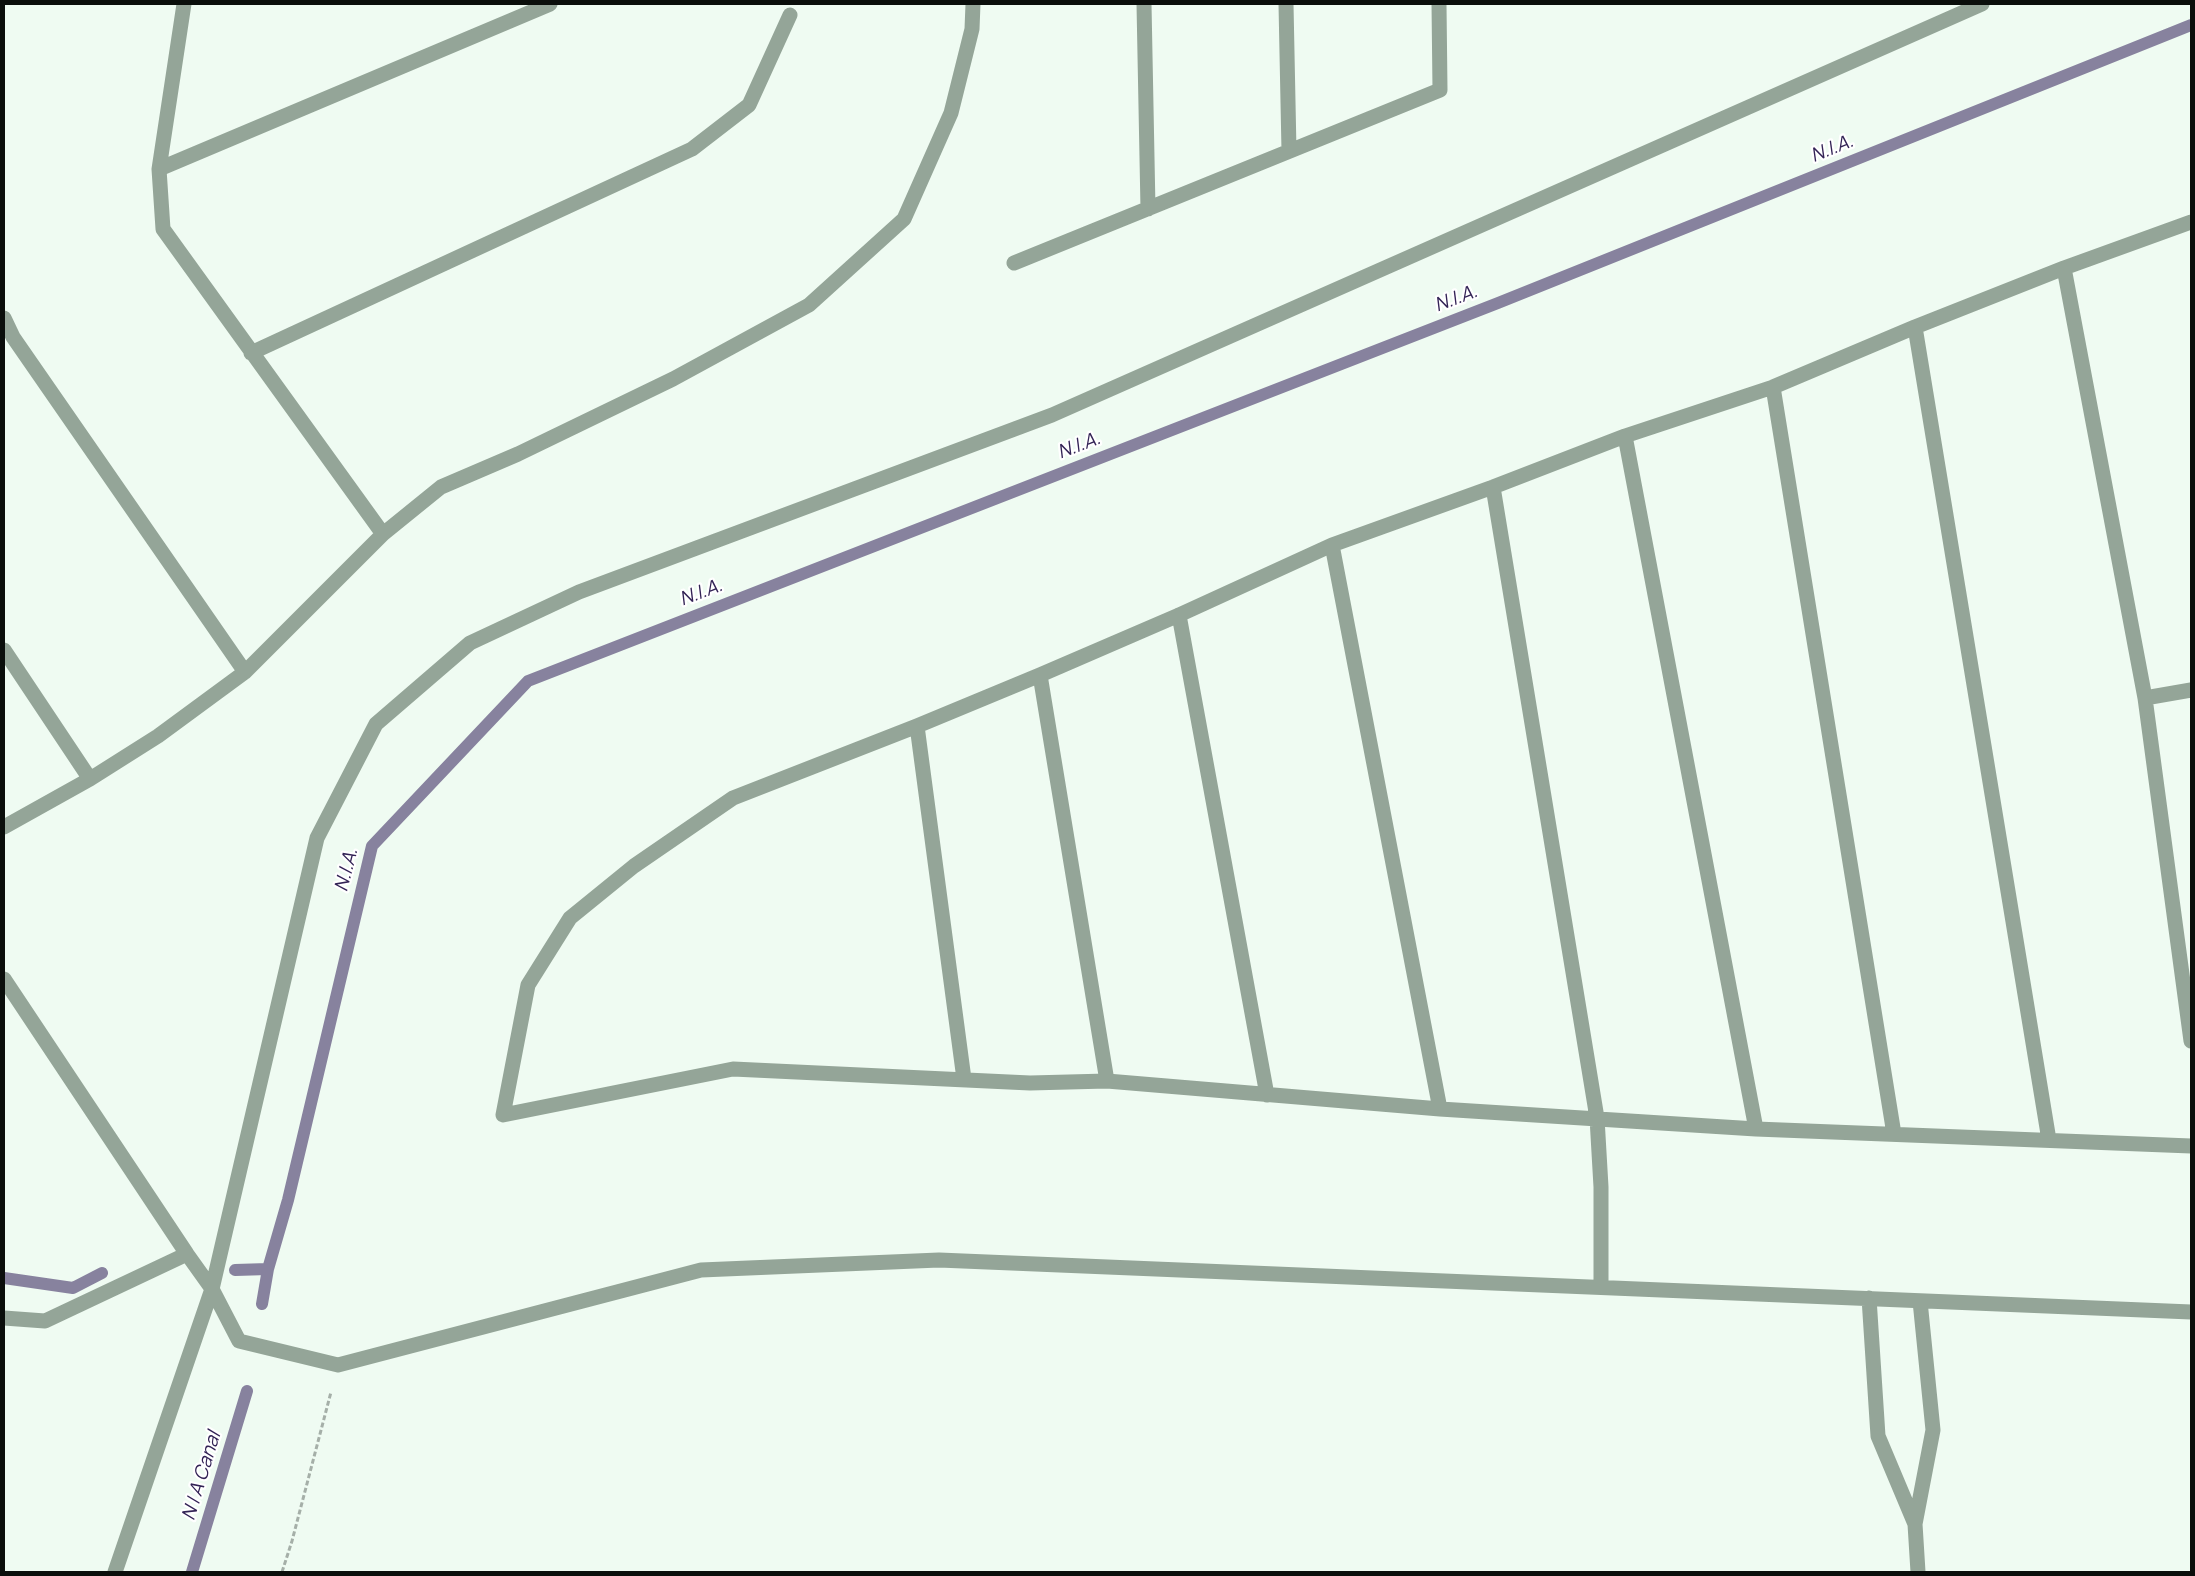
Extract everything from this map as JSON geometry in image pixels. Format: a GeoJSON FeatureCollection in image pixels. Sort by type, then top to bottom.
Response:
{"type":"FeatureCollection","features":[{"type":"Feature","properties":{"kind":"street"},"geometry":{"type":"LineString","coordinates":[[184,4],[159,169],[163,229],[382,534]]}},
{"type":"Feature","properties":{"kind":"street"},"geometry":{"type":"LineString","coordinates":[[159,169],[550,4]]}},
{"type":"Feature","properties":{"kind":"street"},"geometry":{"type":"LineString","coordinates":[[4,827],[90,779],[158,736],[245,672],[382,534],[440,488],[518,454],[673,379],[809,304],[904,219],[951,113],[972,29],[973,4]]}},
{"type":"Feature","properties":{"kind":"street"},"geometry":{"type":"LineString","coordinates":[[1144,4],[1148,209]]}},
{"type":"Feature","properties":{"kind":"street"},"geometry":{"type":"LineString","coordinates":[[1286,4],[1289,152]]}},
{"type":"Feature","properties":{"kind":"street"},"geometry":{"type":"LineString","coordinates":[[1014,263],[1440,90],[1439,4]]}},
{"type":"Feature","properties":{"kind":"street"},"geometry":{"type":"LineString","coordinates":[[115,1572],[212,1289],[317,838],[376,724],[470,642],[579,592],[1052,415],[1982,4]]}},
{"type":"Feature","properties":{"kind":"street"},"geometry":{"type":"LineString","coordinates":[[251,353],[692,149],[748,104],[790,15]]}},
{"type":"Feature","properties":{"kind":"street"},"geometry":{"type":"LineString","coordinates":[[2191,222],[2064,268],[1915,327],[1774,387],[1625,436],[1493,488],[1332,545],[1179,615],[1040,675],[917,726],[733,798],[634,866],[570,918],[528,985],[503,1115],[733,1069],[1030,1082],[1107,1081],[1440,1109],[1756,1129],[2191,1146]]}},
{"type":"Feature","properties":{"kind":"street"},"geometry":{"type":"LineString","coordinates":[[2064,268],[2145,698],[2191,1041]]}},
{"type":"Feature","properties":{"kind":"street"},"geometry":{"type":"LineString","coordinates":[[4,318],[13,337],[245,672]]}},
{"type":"Feature","properties":{"kind":"street"},"geometry":{"type":"LineString","coordinates":[[1915,327],[2048,1140]]}},
{"type":"Feature","properties":{"kind":"street"},"geometry":{"type":"LineString","coordinates":[[1774,387],[1894,1134]]}},
{"type":"Feature","properties":{"kind":"street"},"geometry":{"type":"LineString","coordinates":[[1625,436],[1756,1129]]}},
{"type":"Feature","properties":{"kind":"street"},"geometry":{"type":"LineString","coordinates":[[1493,488],[1597,1118],[1601,1187],[1601,1287]]}},
{"type":"Feature","properties":{"kind":"street"},"geometry":{"type":"LineString","coordinates":[[1332,545],[1440,1109]]}},
{"type":"Feature","properties":{"kind":"street"},"geometry":{"type":"LineString","coordinates":[[1179,615],[1267,1095]]}},
{"type":"Feature","properties":{"kind":"street"},"geometry":{"type":"LineString","coordinates":[[4,650],[90,779]]}},
{"type":"Feature","properties":{"kind":"street"},"geometry":{"type":"LineString","coordinates":[[1040,675],[1107,1081]]}},
{"type":"Feature","properties":{"kind":"street"},"geometry":{"type":"LineString","coordinates":[[2145,698],[2191,690]]}},
{"type":"Feature","properties":{"kind":"street"},"geometry":{"type":"LineString","coordinates":[[917,726],[964,1079]]}},
{"type":"Feature","properties":{"kind":"street"},"geometry":{"type":"LineString","coordinates":[[4,979],[212,1289],[239,1341],[338,1365],[701,1270],[938,1260],[2191,1312]]}},
{"type":"Feature","properties":{"kind":"street"},"geometry":{"type":"LineString","coordinates":[[4,1318],[46,1321],[187,1254]]}},
{"type":"Feature","properties":{"kind":"street"},"geometry":{"type":"LineString","coordinates":[[1869,1298],[1878,1436],[1915,1524]]}},
{"type":"Feature","properties":{"kind":"street"},"geometry":{"type":"LineString","coordinates":[[1918,1572],[1915,1524],[1933,1430],[1920,1301]]}},
{"type":"Feature","properties":{"kind":"path"},"geometry":{"type":"LineString","coordinates":[[282,1572],[292,1541],[338,1365]]}},
{"type":"Feature","properties":{"kind":"waterway","name":"N.I.A."},"geometry":{"type":"LineString","coordinates":[[262,1304],[268,1269],[288,1200],[372,846],[528,681],[1498,303],[2191,25]]}},
{"type":"Feature","properties":{"kind":"waterway"},"geometry":{"type":"LineString","coordinates":[[235,1270],[268,1269]]}},
{"type":"Feature","properties":{"kind":"waterway"},"geometry":{"type":"LineString","coordinates":[[4,1278],[73,1288],[102,1273]]}},
{"type":"Feature","properties":{"kind":"waterway","name":"N I A Canal"},"geometry":{"type":"LineString","coordinates":[[192,1572],[247,1391]]}}]}
